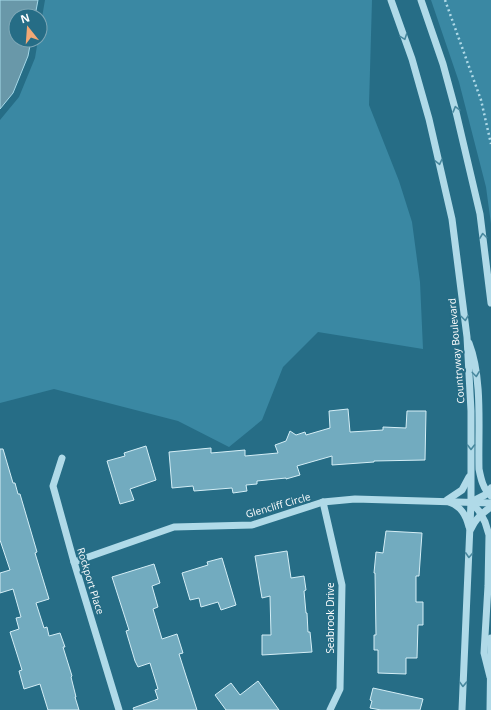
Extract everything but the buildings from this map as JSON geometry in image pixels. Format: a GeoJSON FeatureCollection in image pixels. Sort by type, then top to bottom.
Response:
{"type":"FeatureCollection","features":[{"type":"Feature","properties":{"kind":"street","name":"Countryway Boulevard"},"geometry":{"type":"LineString","coordinates":[[391,0],[412,58],[429,119],[452,218],[467,337],[471,411],[471,502],[462,710]]}},
{"type":"Feature","properties":{"kind":"street"},"geometry":{"type":"LineString","coordinates":[[421,0],[443,64],[458,119],[480,214],[491,303]]}},
{"type":"Feature","properties":{"kind":"street"},"geometry":{"type":"LineString","coordinates":[[467,337],[473,353],[478,398],[479,469],[481,479],[490,492],[471,502],[481,514],[488,528],[489,535],[484,653],[490,677]]}},
{"type":"Feature","properties":{"kind":"street","name":"Rockport Place"},"geometry":{"type":"LineString","coordinates":[[62,458],[53,486],[74,562],[119,710]]}},
{"type":"Feature","properties":{"kind":"street"},"geometry":{"type":"LineString","coordinates":[[445,501],[455,496],[465,487],[471,470]]}},
{"type":"Feature","properties":{"kind":"street","name":"Glencliff Circle"},"geometry":{"type":"LineString","coordinates":[[74,562],[174,527],[252,525],[323,502],[355,499],[491,503]]}},
{"type":"Feature","properties":{"kind":"street","name":"Glencliff Circle"},"geometry":{"type":"LineString","coordinates":[[445,501],[455,505],[464,512],[470,533]]}},
{"type":"Feature","properties":{"kind":"street","name":"Seabrook Drive"},"geometry":{"type":"LineString","coordinates":[[323,502],[342,586],[340,689],[330,710]]}},
{"type":"Feature","properties":{"kind":"street"},"geometry":{"type":"LineString","coordinates":[[470,533],[481,514],[491,507]]}},
{"type":"Feature","properties":{"kind":"street"},"geometry":{"type":"LineString","coordinates":[[490,710],[491,638]]}},
{"type":"Feature","properties":{"kind":"path"},"geometry":{"type":"LineString","coordinates":[[445,0],[481,100],[491,144]]}},
{"type":"Feature","properties":{"kind":"shaded area"},"geometry":{"type":"Polygon","coordinates":[[[0,0],[38,0],[36,8],[8,8],[8,48],[30,48],[28,56],[13,93],[0,109],[0,0]]]}},
{"type":"Feature","properties":{"kind":"shaded area"},"geometry":{"type":"Polygon","coordinates":[[[45,0],[372,0],[369,105],[399,181],[412,222],[420,282],[423,349],[318,332],[283,367],[262,420],[229,447],[178,421],[54,389],[0,403],[0,120],[19,97],[35,58],[37,48],[48,48],[48,8],[44,8],[45,0]]]}},
{"type":"Feature","properties":{"kind":"shaded area"},"geometry":{"type":"Polygon","coordinates":[[[431,0],[491,0],[491,224],[486,187],[459,82],[431,0]]]}}]}
